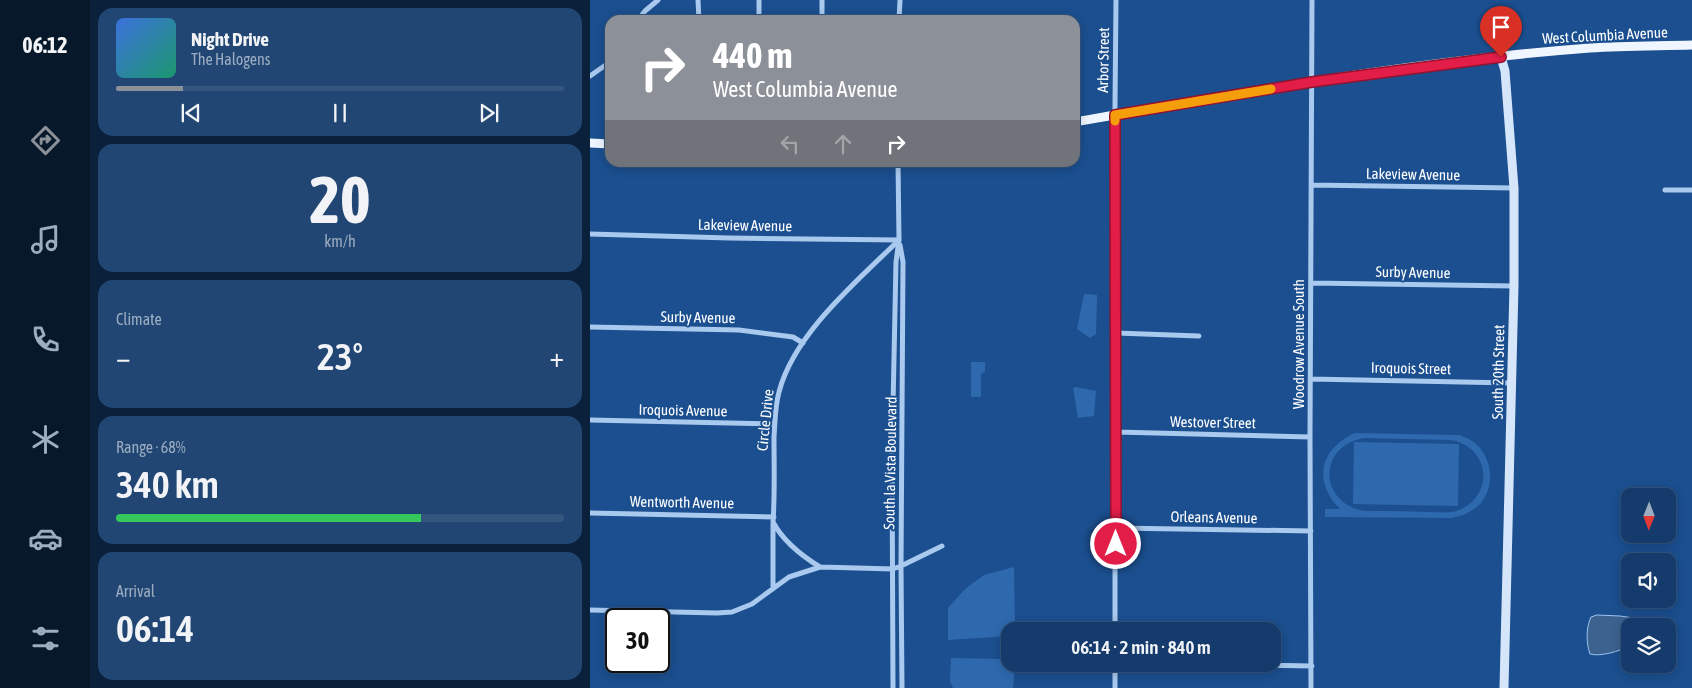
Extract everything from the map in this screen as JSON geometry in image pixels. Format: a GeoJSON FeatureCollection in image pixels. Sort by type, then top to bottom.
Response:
{"type":"FeatureCollection","features":[{"type":"Feature","properties":{"kind":"main road","name":"West Columbia Avenue"},"geometry":{"type":"LineString","coordinates":[[1080,121],[1312,82],[1501,57],[1594,48],[1692,45]]}},
{"type":"Feature","properties":{"kind":"main road","name":"South 20th Street"},"geometry":{"type":"LineString","coordinates":[[1501,57],[1505,72],[1514,188],[1514,286],[1504,688]]}},
{"type":"Feature","properties":{"kind":"main road"},"geometry":{"type":"LineString","coordinates":[[590,144],[605,144]]}},
{"type":"Feature","properties":{"kind":"street"},"geometry":{"type":"LineString","coordinates":[[642,15],[658,0]]}},
{"type":"Feature","properties":{"kind":"street"},"geometry":{"type":"LineString","coordinates":[[698,0],[698,15]]}},
{"type":"Feature","properties":{"kind":"street"},"geometry":{"type":"LineString","coordinates":[[759,15],[760,0]]}},
{"type":"Feature","properties":{"kind":"street"},"geometry":{"type":"LineString","coordinates":[[822,0],[822,15]]}},
{"type":"Feature","properties":{"kind":"street"},"geometry":{"type":"LineString","coordinates":[[900,0],[900,15]]}},
{"type":"Feature","properties":{"kind":"street","name":"Arbor Street"},"geometry":{"type":"LineString","coordinates":[[1115,622],[1116,0]]}},
{"type":"Feature","properties":{"kind":"street","name":"Woodrow Avenue South"},"geometry":{"type":"LineString","coordinates":[[1312,0],[1310,379],[1312,688]]}},
{"type":"Feature","properties":{"kind":"street"},"geometry":{"type":"LineString","coordinates":[[590,76],[605,66]]}},
{"type":"Feature","properties":{"kind":"street","name":"South la Vista Boulevard"},"geometry":{"type":"LineString","coordinates":[[893,688],[892,435],[896,262],[899,240],[898,167]]}},
{"type":"Feature","properties":{"kind":"street","name":"Lakeview Avenue"},"geometry":{"type":"LineString","coordinates":[[1311,185],[1514,188]]}},
{"type":"Feature","properties":{"kind":"street"},"geometry":{"type":"LineString","coordinates":[[1664,190],[1692,190]]}},
{"type":"Feature","properties":{"kind":"street","name":"Lakeview Avenue"},"geometry":{"type":"LineString","coordinates":[[590,234],[899,240]]}},
{"type":"Feature","properties":{"kind":"street","name":"South la Vista Boulevard"},"geometry":{"type":"LineString","coordinates":[[899,240],[903,262],[902,688]]}},
{"type":"Feature","properties":{"kind":"street","name":"Circle Drive"},"geometry":{"type":"LineString","coordinates":[[773,589],[774,424],[778,393],[787,368],[819,322],[899,240]]}},
{"type":"Feature","properties":{"kind":"street","name":"Surby Avenue"},"geometry":{"type":"LineString","coordinates":[[1311,283],[1514,286]]}},
{"type":"Feature","properties":{"kind":"street","name":"Surby Avenue"},"geometry":{"type":"LineString","coordinates":[[590,327],[739,330],[793,337],[803,343]]}},
{"type":"Feature","properties":{"kind":"street"},"geometry":{"type":"LineString","coordinates":[[1116,333],[1199,336]]}},
{"type":"Feature","properties":{"kind":"street","name":"Iroquois Street"},"geometry":{"type":"LineString","coordinates":[[1310,379],[1512,383]]}},
{"type":"Feature","properties":{"kind":"street","name":"Iroquois Avenue"},"geometry":{"type":"LineString","coordinates":[[590,420],[774,424]]}},
{"type":"Feature","properties":{"kind":"street","name":"Westover Street"},"geometry":{"type":"LineString","coordinates":[[1116,432],[1310,437]]}},
{"type":"Feature","properties":{"kind":"street","name":"Wentworth Avenue"},"geometry":{"type":"LineString","coordinates":[[590,513],[773,519]]}},
{"type":"Feature","properties":{"kind":"street"},"geometry":{"type":"LineString","coordinates":[[773,519],[776,528],[790,543],[806,558],[820,566]]}},
{"type":"Feature","properties":{"kind":"street","name":"Orleans Avenue"},"geometry":{"type":"LineString","coordinates":[[1116,528],[1311,531]]}},
{"type":"Feature","properties":{"kind":"street"},"geometry":{"type":"LineString","coordinates":[[590,610],[732,612],[752,604],[789,577],[820,566],[893,569],[942,546]]}},
{"type":"Feature","properties":{"kind":"street"},"geometry":{"type":"LineString","coordinates":[[1281,666],[1312,666]]}},
{"type":"Feature","properties":{"kind":"street"},"geometry":{"type":"LineString","coordinates":[[1115,672],[1115,688]]}},
{"type":"Feature","properties":{"kind":"shaded area"},"geometry":{"type":"Polygon","coordinates":[[[1084,294],[1097,295],[1096,334],[1090,338],[1077,329],[1084,294]]]}},
{"type":"Feature","properties":{"kind":"shaded area"},"geometry":{"type":"Polygon","coordinates":[[[971,362],[985,362],[985,372],[981,374],[981,397],[971,397],[971,362]]]}},
{"type":"Feature","properties":{"kind":"shaded area"},"geometry":{"type":"Polygon","coordinates":[[[1073,388],[1096,391],[1094,416],[1078,418],[1073,388]]]}},
{"type":"Feature","properties":{"kind":"shaded area"},"geometry":{"type":"Polygon","coordinates":[[[1355,433],[1459,435],[1474,443],[1482,450],[1486,457],[1490,473],[1488,490],[1477,507],[1452,518],[1325,517],[1325,509],[1340,509],[1331,499],[1323,477],[1327,457],[1343,440],[1355,433]],[[1364,438],[1349,443],[1338,452],[1332,462],[1329,474],[1332,486],[1338,497],[1349,506],[1364,511],[1453,512],[1461,509],[1478,495],[1483,481],[1482,466],[1474,452],[1461,443],[1451,440],[1364,438]]]}},
{"type":"Feature","properties":{"kind":"shaded area"},"geometry":{"type":"Polygon","coordinates":[[[1354,442],[1459,444],[1458,506],[1353,504],[1354,442]]]}},
{"type":"Feature","properties":{"kind":"shaded area"},"geometry":{"type":"Polygon","coordinates":[[[1014,567],[1015,622],[1001,622],[1001,637],[948,640],[948,608],[965,589],[984,575],[1014,567]]]}},
{"type":"Feature","properties":{"kind":"shaded area"},"geometry":{"type":"Polygon","coordinates":[[[1597,615],[1634,618],[1621,618],[1621,650],[1605,654],[1590,654],[1587,630],[1591,617],[1597,615]]]}},
{"type":"Feature","properties":{"kind":"shaded area"},"geometry":{"type":"Polygon","coordinates":[[[951,658],[1001,659],[1001,672],[1015,672],[1013,688],[953,688],[950,681],[951,658]]]}},
{"type":"Feature","properties":{"kind":"slow traffic"},"geometry":{"type":"LineString","coordinates":[[1115,121],[1115,115],[1271,89]]}},
{"type":"Feature","properties":{"kind":"route"},"geometry":{"type":"LineString","coordinates":[[1116,544],[1115,115],[1312,82],[1501,57]]}}]}
